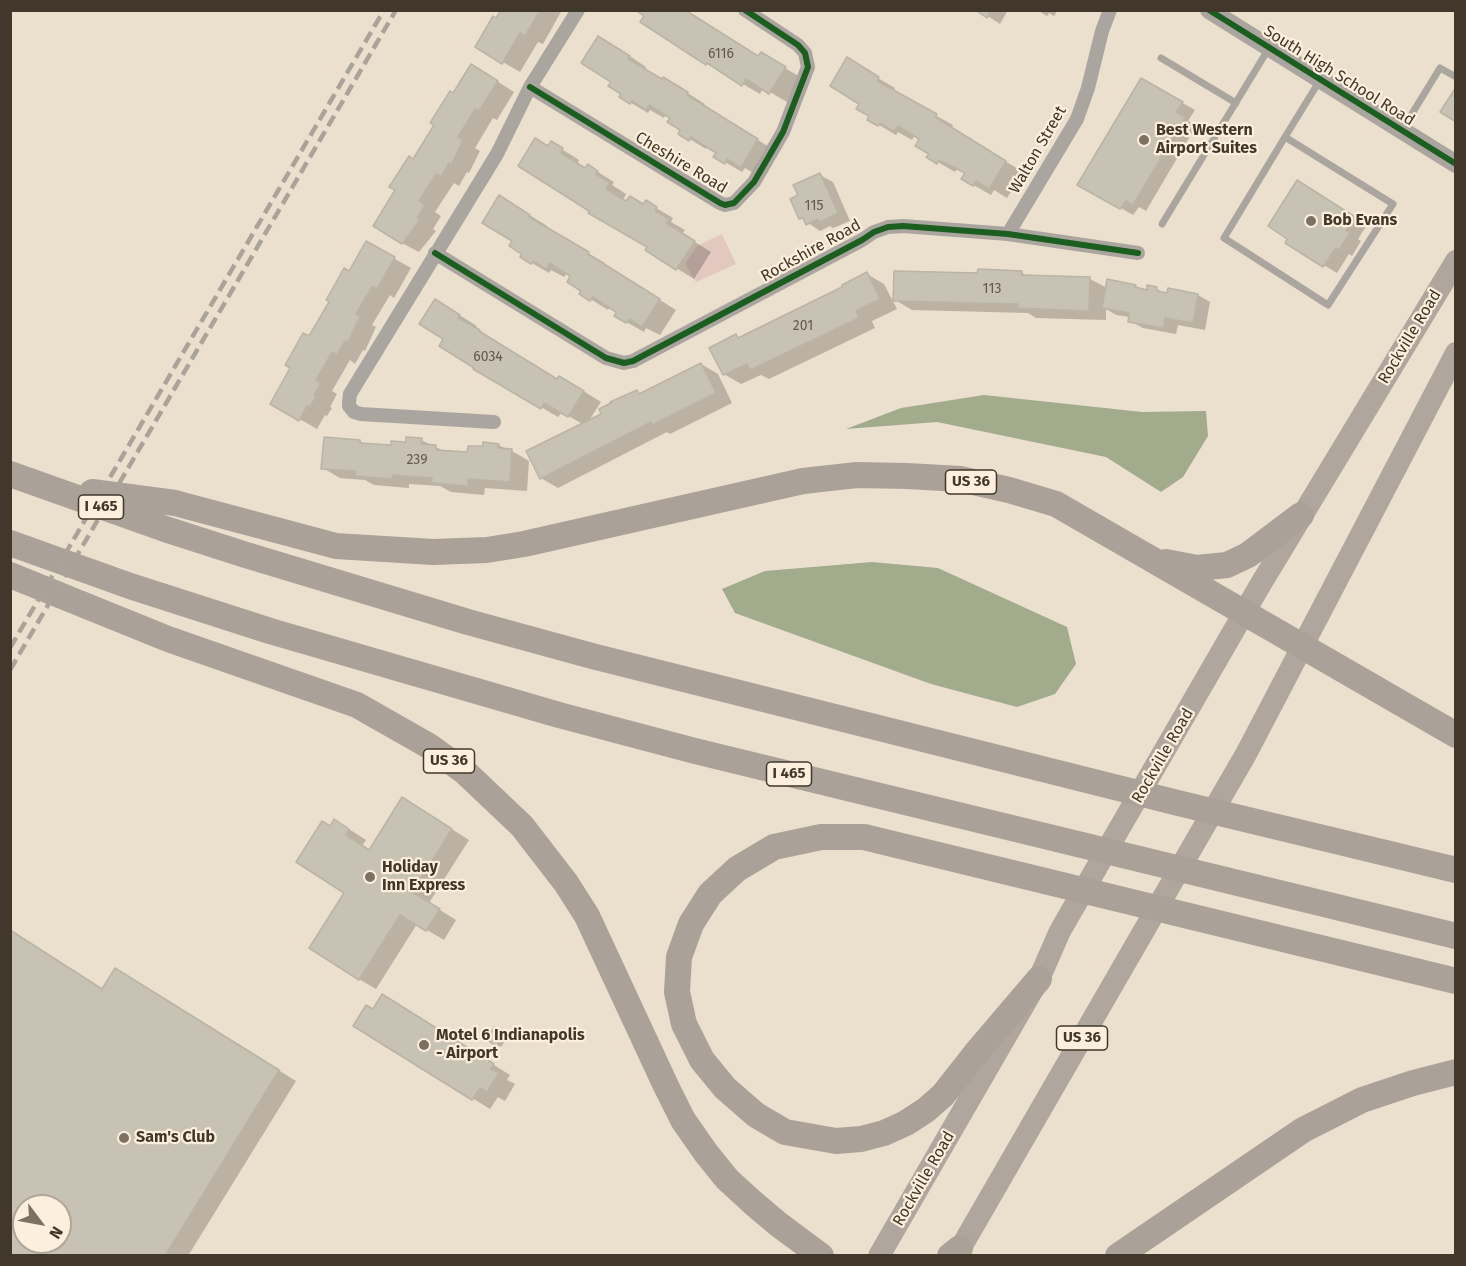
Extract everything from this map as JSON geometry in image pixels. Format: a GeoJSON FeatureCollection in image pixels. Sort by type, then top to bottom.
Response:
{"type":"FeatureCollection","features":[{"type":"Feature","properties":{"kind":"highway","name":"I 465"},"geometry":{"type":"LineString","coordinates":[[10,474],[165,529],[456,619],[615,662],[1455,870]]}},
{"type":"Feature","properties":{"kind":"highway","name":"US 36"},"geometry":{"type":"LineString","coordinates":[[38,485],[175,503],[336,546],[433,552],[487,550],[524,544],[803,481],[857,475],[960,480],[1009,490],[1056,504],[1148,559],[1197,568],[1227,565],[1248,555],[1301,515]]}},
{"type":"Feature","properties":{"kind":"highway","name":"I 465"},"geometry":{"type":"LineString","coordinates":[[10,543],[130,586],[302,641],[559,715],[695,751],[1455,936]]}},
{"type":"Feature","properties":{"kind":"highway"},"geometry":{"type":"LineString","coordinates":[[1148,559],[1455,735]]}},
{"type":"Feature","properties":{"kind":"highway","name":"US 36"},"geometry":{"type":"LineString","coordinates":[[10,575],[168,639],[357,705],[429,746],[465,772],[502,805],[543,851],[587,916],[683,1120],[706,1153],[727,1179],[778,1224],[822,1256]]}},
{"type":"Feature","properties":{"kind":"highway"},"geometry":{"type":"LineString","coordinates":[[1039,979],[943,1095],[926,1110],[884,1133],[861,1139],[836,1141],[785,1131],[756,1115],[725,1088],[702,1060],[684,1024],[677,992],[679,957],[691,924],[710,894],[737,869],[774,847],[821,837],[864,837],[1455,981]]}},
{"type":"Feature","properties":{"kind":"highway"},"geometry":{"type":"LineString","coordinates":[[1118,1256],[1303,1130],[1362,1100],[1455,1072]]}},
{"type":"Feature","properties":{"kind":"highway"},"geometry":{"type":"LineString","coordinates":[[778,1224],[801,1256]]}},
{"type":"Feature","properties":{"kind":"main road","name":"Rockville Road"},"geometry":{"type":"LineString","coordinates":[[879,1256],[1039,979],[1060,931],[1301,515],[1455,261]]}},
{"type":"Feature","properties":{"kind":"main road","name":"US 36"},"geometry":{"type":"LineString","coordinates":[[955,1253],[1246,754],[1455,352]]}},
{"type":"Feature","properties":{"kind":"street"},"geometry":{"type":"LineString","coordinates":[[494,422],[361,414],[354,412],[349,406],[350,394],[496,154],[530,87],[578,10]]}},
{"type":"Feature","properties":{"kind":"street","name":"Cheshire Road"},"geometry":{"type":"LineString","coordinates":[[530,87],[720,203],[725,205],[734,203],[754,182],[783,132],[808,67],[806,56],[798,45],[745,10]]}},
{"type":"Feature","properties":{"kind":"street","name":"Walton Street"},"geometry":{"type":"LineString","coordinates":[[1008,234],[1077,119],[1110,10]]}},
{"type":"Feature","properties":{"kind":"street","name":"South High School Road"},"geometry":{"type":"LineString","coordinates":[[1209,10],[1455,164]]}},
{"type":"Feature","properties":{"kind":"street","name":"Rockshire Road"},"geometry":{"type":"LineString","coordinates":[[435,253],[606,358],[618,362],[633,361],[878,230],[903,226],[1008,234],[1138,253]]}},
{"type":"Feature","properties":{"kind":"lane"},"geometry":{"type":"LineString","coordinates":[[1162,224],[1269,48]]}},
{"type":"Feature","properties":{"kind":"lane"},"geometry":{"type":"LineString","coordinates":[[1161,58],[1236,104]]}},
{"type":"Feature","properties":{"kind":"lane"},"geometry":{"type":"LineString","coordinates":[[1402,131],[1440,68],[1455,77]]}},
{"type":"Feature","properties":{"kind":"lane"},"geometry":{"type":"LineString","coordinates":[[1285,137],[1393,204],[1328,305],[1224,238],[1285,137],[1320,80]]}},
{"type":"Feature","properties":{"kind":"shaded area"},"geometry":{"type":"Polygon","coordinates":[[[722,234],[736,264],[696,282],[685,264],[697,246],[722,234]]]}},
{"type":"Feature","properties":{"kind":"shaded area"},"geometry":{"type":"Polygon","coordinates":[[[984,395],[1142,412],[1206,411],[1208,436],[1183,477],[1161,492],[1106,457],[937,422],[846,429],[901,408],[984,395]]]}},
{"type":"Feature","properties":{"kind":"shaded area"},"geometry":{"type":"Polygon","coordinates":[[[872,562],[938,568],[1067,627],[1076,664],[1055,694],[1017,707],[931,684],[735,613],[722,589],[765,571],[872,562]]]}},
{"type":"Feature","properties":{"kind":"building"},"geometry":{"type":"Polygon","coordinates":[[[501,10],[540,10],[525,36],[520,33],[502,64],[475,47],[493,16],[496,18],[501,10]]]}},
{"type":"Feature","properties":{"kind":"building"},"geometry":{"type":"Polygon","coordinates":[[[635,10],[685,10],[758,56],[761,52],[786,67],[769,94],[746,79],[742,86],[640,22],[644,16],[635,10]]]}},
{"type":"Feature","properties":{"kind":"building"},"geometry":{"type":"Polygon","coordinates":[[[975,10],[991,10],[987,18],[975,10]]]}},
{"type":"Feature","properties":{"kind":"building"},"geometry":{"type":"Polygon","coordinates":[[[598,36],[630,56],[628,59],[688,92],[687,95],[758,139],[741,168],[727,159],[725,164],[713,157],[716,153],[691,137],[689,141],[678,134],[680,130],[667,122],[670,118],[649,105],[646,110],[632,101],[630,104],[619,97],[621,94],[608,86],[611,82],[581,63],[598,36]]]}},
{"type":"Feature","properties":{"kind":"building"},"geometry":{"type":"Polygon","coordinates":[[[847,57],[879,77],[877,81],[937,114],[935,117],[1006,161],[989,189],[976,181],[973,186],[961,179],[965,173],[939,160],[937,164],[926,157],[929,154],[915,146],[919,139],[898,126],[894,132],[880,123],[878,126],[867,120],[869,116],[856,109],[859,104],[830,86],[847,57]]]}},
{"type":"Feature","properties":{"kind":"building"},"geometry":{"type":"Polygon","coordinates":[[[471,64],[498,81],[479,111],[475,109],[458,137],[463,140],[451,165],[449,163],[441,177],[436,174],[419,201],[425,205],[417,218],[420,220],[402,244],[373,226],[395,190],[389,187],[409,156],[413,159],[434,125],[430,123],[450,91],[453,93],[471,64]]]}},
{"type":"Feature","properties":{"kind":"building","name":"Best Western Airport Suites"},"geometry":{"type":"Polygon","coordinates":[[[1141,78],[1183,102],[1176,112],[1185,118],[1133,205],[1126,201],[1120,209],[1077,185],[1141,78]]]}},
{"type":"Feature","properties":{"kind":"building"},"geometry":{"type":"Polygon","coordinates":[[[1456,87],[1456,122],[1440,112],[1456,87]]]}},
{"type":"Feature","properties":{"kind":"building"},"geometry":{"type":"Polygon","coordinates":[[[535,138],[548,146],[551,141],[563,148],[561,153],[585,168],[588,164],[598,171],[596,174],[610,183],[606,189],[626,201],[630,196],[643,204],[646,200],[657,207],[655,211],[669,219],[666,223],[695,241],[676,270],[645,250],[647,247],[588,213],[589,211],[518,166],[535,138]]]}},
{"type":"Feature","properties":{"kind":"building"},"geometry":{"type":"Polygon","coordinates":[[[820,173],[838,213],[820,222],[818,219],[806,225],[803,218],[799,219],[790,199],[798,195],[793,185],[820,173]]]}},
{"type":"Feature","properties":{"kind":"building","name":"Bob Evans"},"geometry":{"type":"Polygon","coordinates":[[[1297,180],[1355,217],[1346,231],[1350,233],[1339,250],[1336,248],[1323,267],[1285,243],[1287,239],[1268,226],[1297,180]]]}},
{"type":"Feature","properties":{"kind":"building"},"geometry":{"type":"Polygon","coordinates":[[[499,195],[530,215],[529,217],[589,252],[588,254],[660,299],[642,327],[629,319],[626,323],[614,316],[616,312],[593,297],[590,301],[579,294],[581,291],[567,282],[570,276],[550,263],[546,269],[534,261],[531,264],[520,257],[521,254],[509,246],[512,241],[482,223],[499,195]]]}},
{"type":"Feature","properties":{"kind":"building"},"geometry":{"type":"Polygon","coordinates":[[[366,241],[395,257],[377,289],[372,287],[356,314],[360,316],[348,342],[345,341],[337,355],[332,352],[316,380],[321,383],[314,395],[316,397],[309,408],[307,406],[299,421],[270,404],[290,368],[285,365],[303,333],[309,336],[329,302],[326,300],[344,268],[349,271],[366,241]]]}},
{"type":"Feature","properties":{"kind":"building"},"geometry":{"type":"Polygon","coordinates":[[[978,269],[1022,271],[1021,275],[1090,277],[1089,311],[1017,308],[1018,304],[893,301],[894,271],[977,273],[978,269]]]}},
{"type":"Feature","properties":{"kind":"building"},"geometry":{"type":"Polygon","coordinates":[[[867,272],[880,299],[856,311],[859,318],[750,370],[747,364],[723,375],[709,348],[736,334],[738,338],[842,287],[867,272]]]}},
{"type":"Feature","properties":{"kind":"building"},"geometry":{"type":"Polygon","coordinates":[[[1107,279],[1136,285],[1135,287],[1147,290],[1147,285],[1157,287],[1157,291],[1167,293],[1168,288],[1198,294],[1193,323],[1165,318],[1163,328],[1128,322],[1129,313],[1102,308],[1107,279]]]}},
{"type":"Feature","properties":{"kind":"building"},"geometry":{"type":"Polygon","coordinates":[[[435,299],[460,315],[458,318],[479,331],[557,379],[559,376],[584,391],[568,417],[544,403],[541,409],[439,346],[443,339],[419,324],[435,299]]]}},
{"type":"Feature","properties":{"kind":"building"},"geometry":{"type":"Polygon","coordinates":[[[701,363],[716,393],[652,425],[651,422],[540,479],[526,451],[601,414],[599,409],[610,402],[637,390],[639,394],[701,363]]]}},
{"type":"Feature","properties":{"kind":"building"},"geometry":{"type":"Polygon","coordinates":[[[324,437],[391,445],[391,441],[406,442],[406,437],[422,438],[421,444],[436,445],[436,450],[467,452],[468,446],[483,446],[483,442],[499,444],[498,448],[512,449],[510,482],[468,479],[468,486],[432,483],[432,478],[393,475],[392,479],[355,476],[356,471],[321,469],[324,437]]]}},
{"type":"Feature","properties":{"kind":"building","name":"Holiday Inn Express"},"geometry":{"type":"Polygon","coordinates":[[[402,797],[452,829],[412,892],[440,909],[426,931],[400,915],[359,980],[309,948],[344,893],[296,862],[322,821],[330,826],[334,819],[349,829],[346,835],[369,850],[402,797]]]}},
{"type":"Feature","properties":{"kind":"building","name":"Sam's Club"},"geometry":{"type":"Polygon","coordinates":[[[10,930],[102,989],[115,968],[279,1070],[165,1256],[10,1256],[10,930]]]}},
{"type":"Feature","properties":{"kind":"building","name":"Motel 6 Indianapolis - Airport"},"geometry":{"type":"Polygon","coordinates":[[[382,994],[494,1064],[491,1069],[499,1073],[487,1092],[480,1088],[472,1100],[353,1026],[366,1005],[373,1009],[382,994]]]}},
{"type":"Feature","properties":{"kind":"building"},"geometry":{"type":"Polygon","coordinates":[[[494,1027],[505,1034],[497,1047],[487,1040],[494,1027]]]}},
{"type":"Feature","properties":{"kind":"railway"},"geometry":{"type":"LineString","coordinates":[[10,648],[384,10]]}},
{"type":"Feature","properties":{"kind":"railway"},"geometry":{"type":"LineString","coordinates":[[10,670],[396,10]]}},
{"type":"Feature","properties":{"kind":"cycle path"},"geometry":{"type":"LineString","coordinates":[[530,87],[720,203],[725,205],[734,203],[754,182],[783,132],[808,67],[805,53],[798,45],[745,10]]}},
{"type":"Feature","properties":{"kind":"cycle path"},"geometry":{"type":"LineString","coordinates":[[1209,10],[1456,164]]}},
{"type":"Feature","properties":{"kind":"cycle path"},"geometry":{"type":"LineString","coordinates":[[435,253],[606,358],[624,363],[633,361],[874,232],[888,227],[903,226],[1008,234],[1138,253]]}},
{"type":"Feature","properties":{"kind":"place","name":"Best Western Airport Suites"},"geometry":{"type":"Point","coordinates":[1144,140]}},
{"type":"Feature","properties":{"kind":"place","name":"Bob Evans"},"geometry":{"type":"Point","coordinates":[1311,221]}},
{"type":"Feature","properties":{"kind":"place","name":"Holiday Inn Express"},"geometry":{"type":"Point","coordinates":[370,877]}},
{"type":"Feature","properties":{"kind":"place","name":"Motel 6 Indianapolis - Airport"},"geometry":{"type":"Point","coordinates":[424,1045]}},
{"type":"Feature","properties":{"kind":"place","name":"Sam's Club"},"geometry":{"type":"Point","coordinates":[124,1138]}}]}
